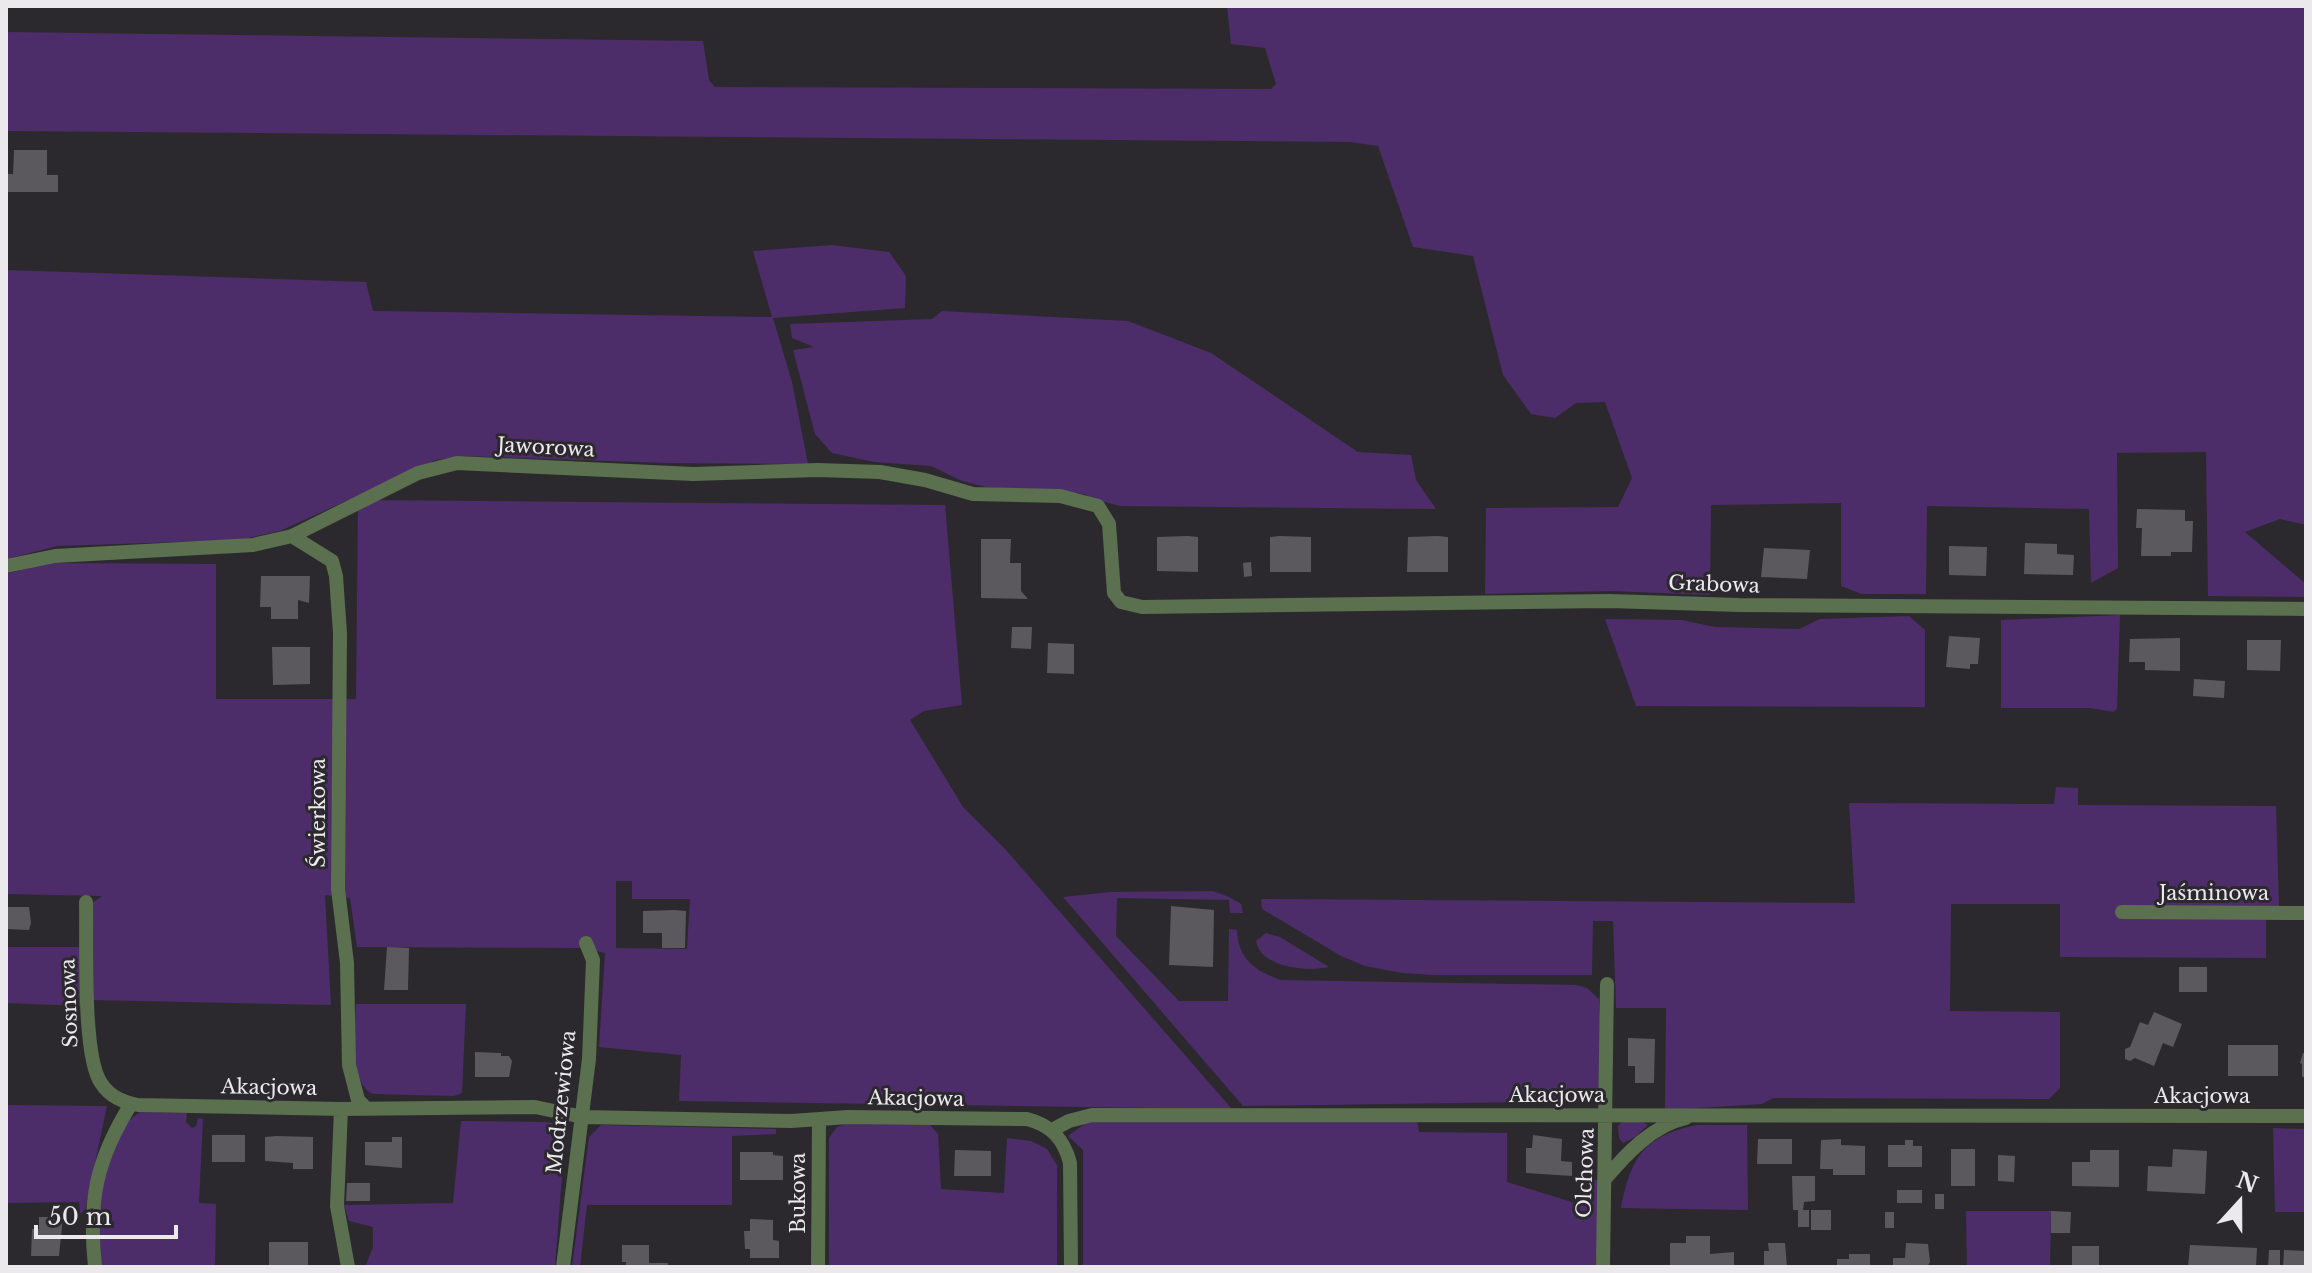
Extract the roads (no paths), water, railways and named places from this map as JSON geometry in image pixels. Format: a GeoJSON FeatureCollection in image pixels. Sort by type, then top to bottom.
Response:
{"type":"FeatureCollection","features":[{"type":"Feature","properties":{"kind":"street","name":"Jaworowa"},"geometry":{"type":"LineString","coordinates":[[6,566],[55,556],[253,545],[292,536],[418,473],[457,463],[693,474],[818,470],[880,472],[925,480],[973,494],[1060,496],[1098,506],[1109,524],[1114,593],[1121,602]]}},
{"type":"Feature","properties":{"kind":"street","name":"Świerkowa"},"geometry":{"type":"LineString","coordinates":[[292,536],[332,561],[336,576],[340,633],[338,889],[347,963],[349,1065],[358,1100],[366,1108]]}},
{"type":"Feature","properties":{"kind":"street","name":"Grabowa"},"geometry":{"type":"LineString","coordinates":[[1121,602],[1142,607],[1609,601],[1739,605],[2306,609]]}},
{"type":"Feature","properties":{"kind":"street","name":"Sosnowa"},"geometry":{"type":"LineString","coordinates":[[86,902],[90,1056],[101,1084],[113,1096]]}},
{"type":"Feature","properties":{"kind":"street","name":"Jaśminowa"},"geometry":{"type":"LineString","coordinates":[[2122,912],[2306,913]]}},
{"type":"Feature","properties":{"kind":"street","name":"Modrzewiowa"},"geometry":{"type":"LineString","coordinates":[[563,1267],[589,1059],[593,960],[586,943]]}},
{"type":"Feature","properties":{"kind":"street","name":"Olchowa"},"geometry":{"type":"LineString","coordinates":[[1603,1267],[1607,984]]}},
{"type":"Feature","properties":{"kind":"street","name":"Akacjowa"},"geometry":{"type":"LineString","coordinates":[[113,1096],[131,1104],[341,1109],[535,1107],[583,1117],[791,1121],[1027,1119],[1052,1130],[1069,1121],[1092,1115],[2306,1116]]}},
{"type":"Feature","properties":{"kind":"street"},"geometry":{"type":"LineString","coordinates":[[95,1267],[92,1218],[97,1183],[105,1148],[131,1104]]}},
{"type":"Feature","properties":{"kind":"street"},"geometry":{"type":"LineString","coordinates":[[341,1109],[337,1206],[348,1267]]}},
{"type":"Feature","properties":{"kind":"street","name":"Akacjowa"},"geometry":{"type":"LineString","coordinates":[[1605,1179],[1637,1144],[1658,1131],[1681,1119],[1715,1114]]}},
{"type":"Feature","properties":{"kind":"street","name":"Bukowa"},"geometry":{"type":"LineString","coordinates":[[818,1267],[819,1119]]}},
{"type":"Feature","properties":{"kind":"street"},"geometry":{"type":"LineString","coordinates":[[1052,1130],[1066,1148],[1070,1163],[1071,1267]]}}]}
